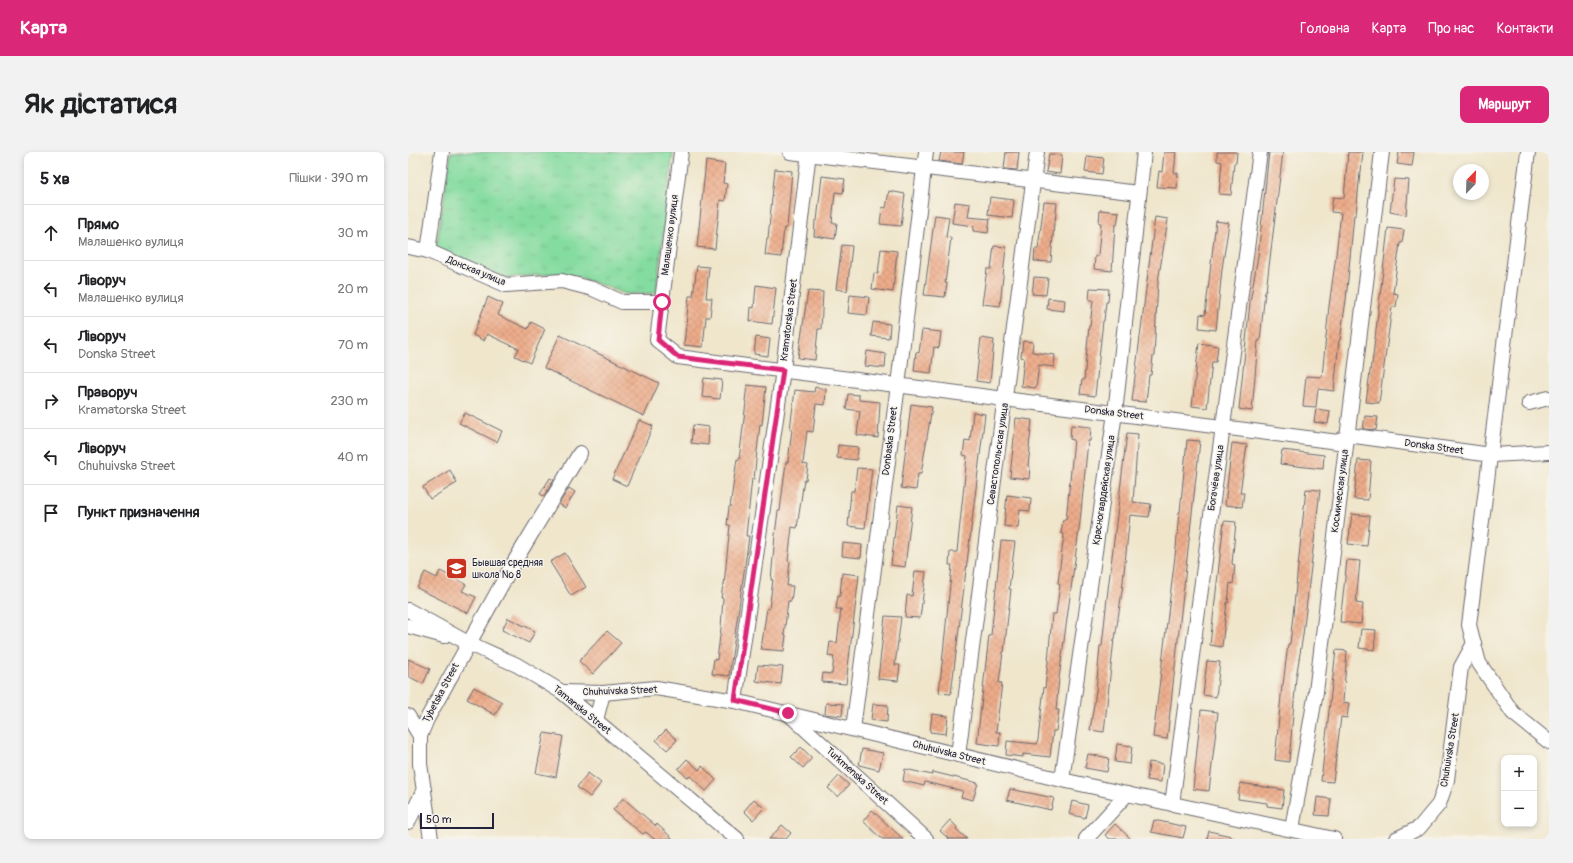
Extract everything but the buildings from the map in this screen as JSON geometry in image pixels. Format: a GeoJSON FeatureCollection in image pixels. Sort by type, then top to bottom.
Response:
{"type":"FeatureCollection","features":[{"type":"Feature","properties":{"kind":"street"},"geometry":{"type":"LineString","coordinates":[[428,251],[442,152]]}},
{"type":"Feature","properties":{"kind":"street","name":"Малашенко вулиця"},"geometry":{"type":"LineString","coordinates":[[678,357],[658,340],[681,152]]}},
{"type":"Feature","properties":{"kind":"street"},"geometry":{"type":"LineString","coordinates":[[790,152],[809,153],[1139,193]]}},
{"type":"Feature","properties":{"kind":"street","name":"Donbaska Street"},"geometry":{"type":"LineString","coordinates":[[853,729],[898,385],[926,152]]}},
{"type":"Feature","properties":{"kind":"street","name":"Севастопольская улица"},"geometry":{"type":"LineString","coordinates":[[958,755],[1037,152]]}},
{"type":"Feature","properties":{"kind":"street","name":"Красногвардейская улица"},"geometry":{"type":"LineString","coordinates":[[1062,780],[1116,413],[1144,152]]}},
{"type":"Feature","properties":{"kind":"street","name":"Богачёва улица"},"geometry":{"type":"LineString","coordinates":[[1172,804],[1260,152]]}},
{"type":"Feature","properties":{"kind":"street","name":"Космическая улица"},"geometry":{"type":"LineString","coordinates":[[1292,830],[1316,692],[1382,152]]}},
{"type":"Feature","properties":{"kind":"street"},"geometry":{"type":"LineString","coordinates":[[1528,152],[1470,625],[1479,663],[1513,713],[1549,742]]}},
{"type":"Feature","properties":{"kind":"street","name":"Kramatorska Street"},"geometry":{"type":"LineString","coordinates":[[735,700],[783,370],[809,153]]}},
{"type":"Feature","properties":{"kind":"street","name":"Донская улица"},"geometry":{"type":"LineString","coordinates":[[408,247],[428,251],[506,285],[562,281],[593,289],[622,302],[662,302]]}},
{"type":"Feature","properties":{"kind":"street","name":"Donska Street"},"geometry":{"type":"LineString","coordinates":[[678,357],[1338,442],[1348,435],[1491,456],[1549,452]]}},
{"type":"Feature","properties":{"kind":"street"},"geometry":{"type":"LineString","coordinates":[[1529,403],[1549,398]]}},
{"type":"Feature","properties":{"kind":"street","name":"Tybetska Street"},"geometry":{"type":"LineString","coordinates":[[431,839],[420,764],[420,736],[427,718],[468,643],[580,452]]}},
{"type":"Feature","properties":{"kind":"street","name":"Tamanska Street"},"geometry":{"type":"LineString","coordinates":[[408,610],[468,643],[517,665],[562,692],[737,839]]}},
{"type":"Feature","properties":{"kind":"street"},"geometry":{"type":"LineString","coordinates":[[408,626],[468,643]]}},
{"type":"Feature","properties":{"kind":"street","name":"Chuhuivska Street"},"geometry":{"type":"LineString","coordinates":[[1396,839],[1418,828],[1440,804],[1447,780],[1461,667],[1474,643]]}},
{"type":"Feature","properties":{"kind":"street","name":"Chuhuivska Street"},"geometry":{"type":"LineString","coordinates":[[562,692],[603,693],[656,688],[735,700],[1062,780],[1333,839]]}},
{"type":"Feature","properties":{"kind":"street"},"geometry":{"type":"LineString","coordinates":[[596,720],[603,693]]}},
{"type":"Feature","properties":{"kind":"street","name":"Turkmenska Street"},"geometry":{"type":"LineString","coordinates":[[788,713],[926,839]]}},
{"type":"Feature","properties":{"kind":"street"},"geometry":{"type":"LineString","coordinates":[[408,716],[420,736]]}},
{"type":"Feature","properties":{"kind":"street"},"geometry":{"type":"LineString","coordinates":[[408,822],[424,790]]}},
{"type":"Feature","properties":{"kind":"street"},"geometry":{"type":"LineString","coordinates":[[1089,838],[1127,794]]}},
{"type":"Feature","properties":{"kind":"green space"},"geometry":{"type":"Polygon","coordinates":[[[451,152],[673,152],[656,293],[626,294],[562,273],[506,278],[436,248],[451,152]]]}},
{"type":"Feature","properties":{"kind":"place","name":"Бывшая средняя школа № 8"},"geometry":{"type":"Point","coordinates":[457,569]}},
{"type":"Feature","properties":{"kind":"route"},"geometry":{"type":"LineString","coordinates":[[662,302],[658,340],[678,357],[783,370],[735,700],[788,713]]}}]}
